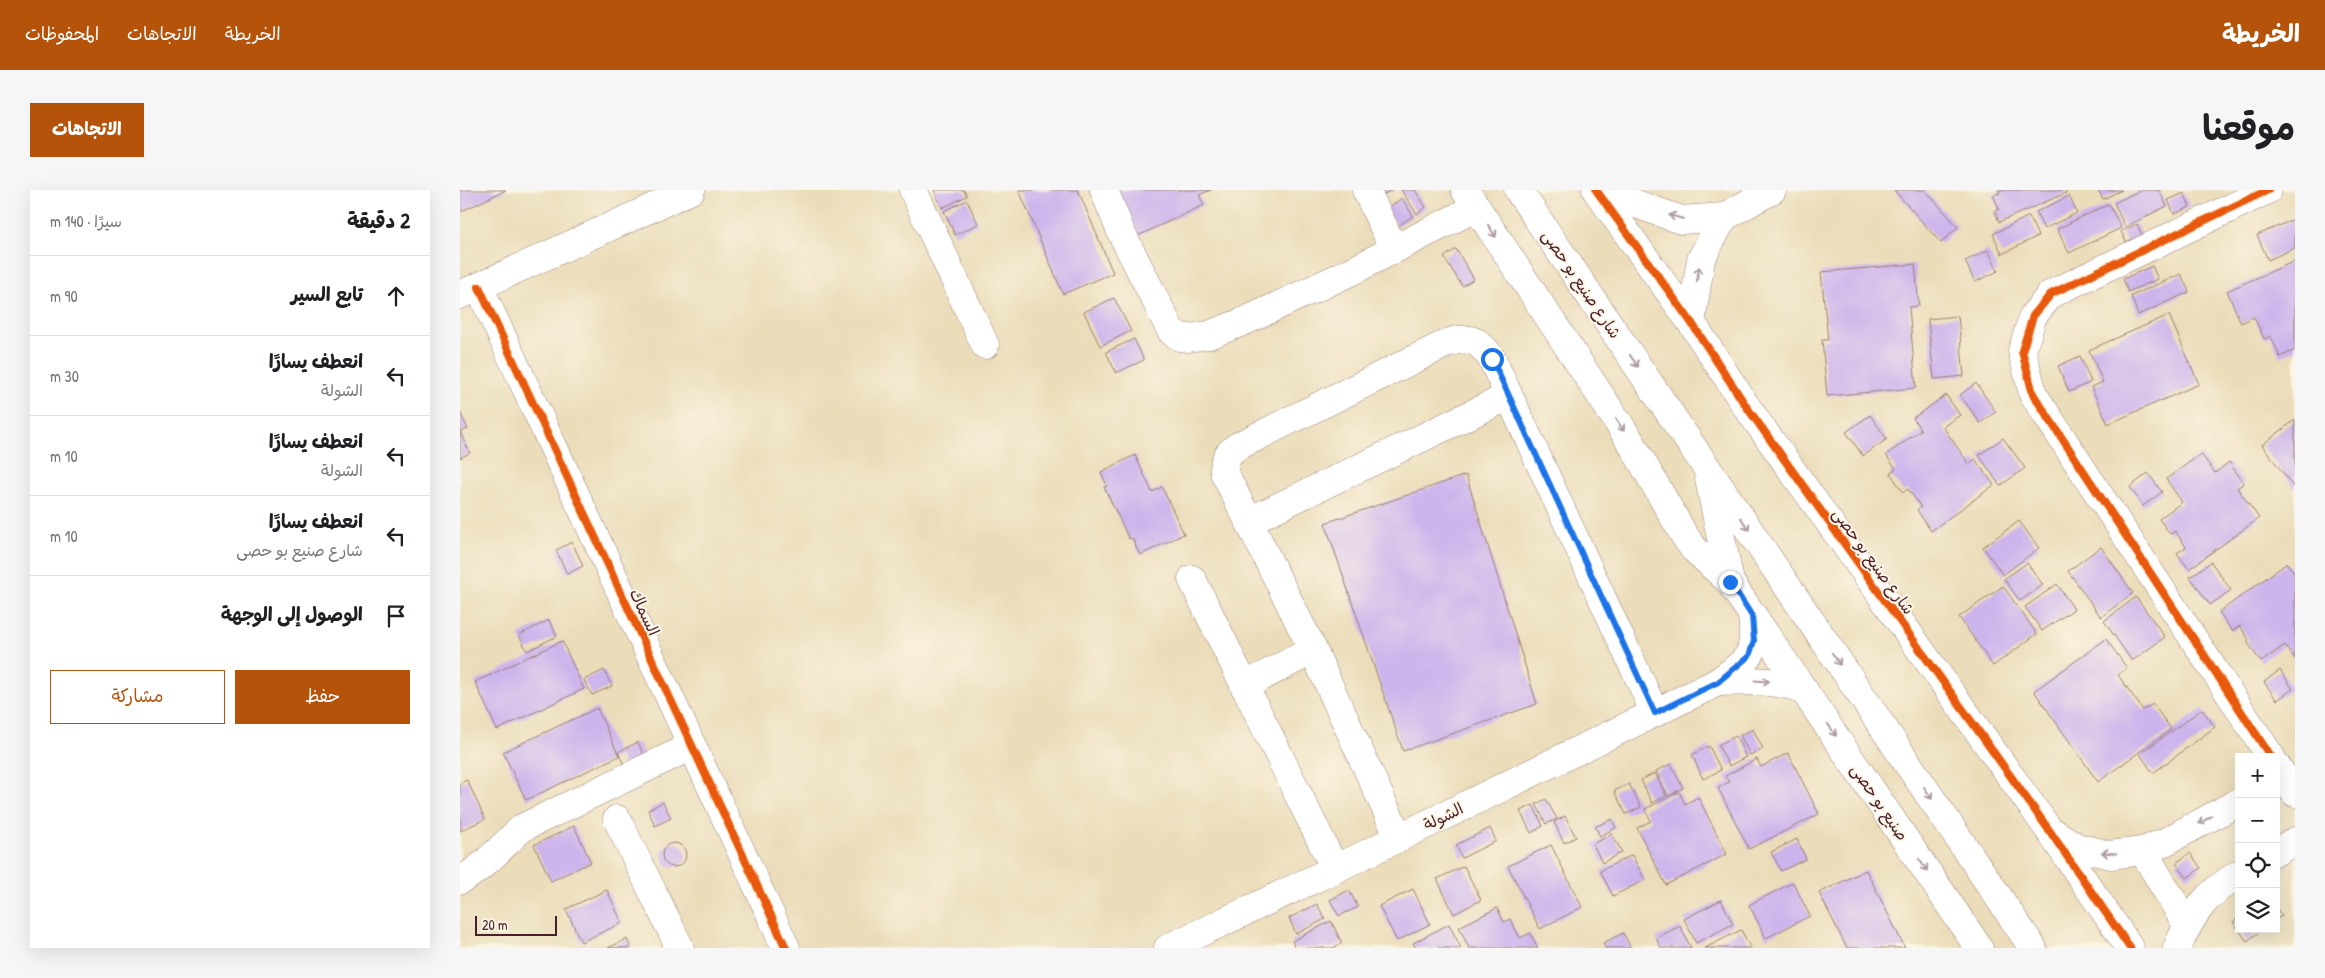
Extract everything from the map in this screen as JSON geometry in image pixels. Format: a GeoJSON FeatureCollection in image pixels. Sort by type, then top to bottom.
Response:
{"type":"FeatureCollection","features":[{"type":"Feature","properties":{"kind":"street","name":"السماك"},"geometry":{"type":"LineString","coordinates":[[691,190],[469,291],[692,746],[786,948]]}},
{"type":"Feature","properties":{"kind":"street"},"geometry":{"type":"LineString","coordinates":[[913,190],[985,346]]}},
{"type":"Feature","properties":{"kind":"street"},"geometry":{"type":"LineString","coordinates":[[1104,190],[1122,232],[1171,331],[1180,337],[1189,338],[1208,334],[1245,321],[1394,249],[1471,199],[1629,439],[1694,550],[1730,582],[1804,690]]}},
{"type":"Feature","properties":{"kind":"street"},"geometry":{"type":"LineString","coordinates":[[1366,190],[1394,249]]}},
{"type":"Feature","properties":{"kind":"street","name":"شارع صنيع بو حصى"},"geometry":{"type":"LineString","coordinates":[[1518,190],[2033,948]]}},
{"type":"Feature","properties":{"kind":"street"},"geometry":{"type":"LineString","coordinates":[[1597,190],[1681,220],[1724,217],[1772,190]]}},
{"type":"Feature","properties":{"kind":"street","name":"شارع صنيع بو حصى"},"geometry":{"type":"LineString","coordinates":[[1597,190],[1691,322],[1752,414],[2130,948]]}},
{"type":"Feature","properties":{"kind":"street"},"geometry":{"type":"LineString","coordinates":[[2268,190],[2052,294],[2033,316],[2022,351],[2033,394],[2283,774]]}},
{"type":"Feature","properties":{"kind":"street"},"geometry":{"type":"LineString","coordinates":[[1691,322],[1701,259],[1724,217]]}},
{"type":"Feature","properties":{"kind":"street"},"geometry":{"type":"LineString","coordinates":[[1399,838],[1313,650],[1224,472],[1224,461],[1229,452],[1445,344],[1458,338],[1472,340],[1484,347],[1492,359],[1655,713]]}},
{"type":"Feature","properties":{"kind":"street"},"geometry":{"type":"LineString","coordinates":[[1249,521],[1510,396]]}},
{"type":"Feature","properties":{"kind":"street"},"geometry":{"type":"LineString","coordinates":[[1707,468],[1730,582]]}},
{"type":"Feature","properties":{"kind":"street"},"geometry":{"type":"LineString","coordinates":[[1192,579],[1335,870]]}},
{"type":"Feature","properties":{"kind":"street","name":"الشولة"},"geometry":{"type":"LineString","coordinates":[[1168,948],[1335,870],[1718,682],[1744,661],[1751,651],[1754,641],[1752,616]]}},
{"type":"Feature","properties":{"kind":"street"},"geometry":{"type":"LineString","coordinates":[[1244,686],[1313,650]]}},
{"type":"Feature","properties":{"kind":"street","name":"الشولة"},"geometry":{"type":"LineString","coordinates":[[1718,682],[1758,681],[1794,686],[1804,690]]}},
{"type":"Feature","properties":{"kind":"street","name":"صنيع بو حصى"},"geometry":{"type":"LineString","coordinates":[[1804,690],[1956,913]]}},
{"type":"Feature","properties":{"kind":"street"},"geometry":{"type":"LineString","coordinates":[[460,880],[476,872],[522,828],[692,746]]}},
{"type":"Feature","properties":{"kind":"street"},"geometry":{"type":"LineString","coordinates":[[2048,830],[2077,847],[2110,855],[2143,851],[2163,843],[2235,804]]}},
{"type":"Feature","properties":{"kind":"street"},"geometry":{"type":"LineString","coordinates":[[617,819],[680,948]]}},
{"type":"Feature","properties":{"kind":"street"},"geometry":{"type":"LineString","coordinates":[[2280,850],[2295,841]]}},
{"type":"Feature","properties":{"kind":"street"},"geometry":{"type":"LineString","coordinates":[[2143,851],[2182,937]]}},
{"type":"Feature","properties":{"kind":"street"},"geometry":{"type":"LineString","coordinates":[[2182,937],[2203,902],[2220,885],[2235,876]]}},
{"type":"Feature","properties":{"kind":"street"},"geometry":{"type":"LineString","coordinates":[[1956,913],[1965,948]]}},
{"type":"Feature","properties":{"kind":"street"},"geometry":{"type":"LineString","coordinates":[[1956,913],[1979,948]]}},
{"type":"Feature","properties":{"kind":"building"},"geometry":{"type":"Polygon","coordinates":[[[460,190],[506,190],[460,212],[460,190]]]}},
{"type":"Feature","properties":{"kind":"building"},"geometry":{"type":"Polygon","coordinates":[[[934,190],[964,190],[967,196],[942,208],[934,190]]]}},
{"type":"Feature","properties":{"kind":"building"},"geometry":{"type":"Polygon","coordinates":[[[1019,190],[1078,190],[1113,273],[1063,294],[1019,190]]]}},
{"type":"Feature","properties":{"kind":"building"},"geometry":{"type":"Polygon","coordinates":[[[1106,190],[1211,190],[1199,195],[1204,205],[1129,240],[1106,190]]]}},
{"type":"Feature","properties":{"kind":"building"},"geometry":{"type":"Polygon","coordinates":[[[1376,190],[1393,190],[1379,196],[1376,190]]]}},
{"type":"Feature","properties":{"kind":"building"},"geometry":{"type":"Polygon","coordinates":[[[1401,190],[1415,190],[1426,207],[1417,214],[1401,190]]]}},
{"type":"Feature","properties":{"kind":"building"},"geometry":{"type":"Polygon","coordinates":[[[1894,190],[1925,190],[1958,227],[1941,243],[1894,190]]]}},
{"type":"Feature","properties":{"kind":"building"},"geometry":{"type":"Polygon","coordinates":[[[1998,190],[2065,190],[2066,193],[1999,222],[1995,211],[1999,209],[1993,195],[2000,193],[1998,190]]]}},
{"type":"Feature","properties":{"kind":"building"},"geometry":{"type":"Polygon","coordinates":[[[2098,190],[2122,190],[2103,199],[2098,190]]]}},
{"type":"Feature","properties":{"kind":"building"},"geometry":{"type":"Polygon","coordinates":[[[2141,190],[2159,190],[2167,206],[2125,227],[2114,203],[2141,190]]]}},
{"type":"Feature","properties":{"kind":"building"},"geometry":{"type":"Polygon","coordinates":[[[2184,193],[2190,207],[2174,214],[2168,200],[2184,193]]]}},
{"type":"Feature","properties":{"kind":"building"},"geometry":{"type":"Polygon","coordinates":[[[2069,196],[2077,213],[2044,229],[2036,212],[2069,196]]]}},
{"type":"Feature","properties":{"kind":"building"},"geometry":{"type":"Polygon","coordinates":[[[1402,198],[1413,216],[1398,226],[1386,209],[1402,198]]]}},
{"type":"Feature","properties":{"kind":"building"},"geometry":{"type":"Polygon","coordinates":[[[967,200],[978,224],[955,235],[944,211],[967,200]]]}},
{"type":"Feature","properties":{"kind":"building"},"geometry":{"type":"Polygon","coordinates":[[[2109,204],[2121,228],[2069,253],[2057,229],[2109,204]]]}},
{"type":"Feature","properties":{"kind":"building"},"geometry":{"type":"Polygon","coordinates":[[[2029,216],[2038,236],[2002,254],[1993,234],[2029,216]]]}},
{"type":"Feature","properties":{"kind":"building"},"geometry":{"type":"Polygon","coordinates":[[[2295,219],[2295,248],[2268,260],[2257,235],[2295,219]]]}},
{"type":"Feature","properties":{"kind":"building"},"geometry":{"type":"Polygon","coordinates":[[[2137,224],[2142,235],[2126,242],[2121,231],[2137,224]]]}},
{"type":"Feature","properties":{"kind":"building"},"geometry":{"type":"Polygon","coordinates":[[[1456,249],[1474,279],[1462,286],[1444,257],[1456,249]]]}},
{"type":"Feature","properties":{"kind":"building"},"geometry":{"type":"Polygon","coordinates":[[[1988,250],[1998,271],[1975,282],[1965,261],[1988,250]]]}},
{"type":"Feature","properties":{"kind":"building"},"geometry":{"type":"Polygon","coordinates":[[[2295,261],[2295,350],[2280,357],[2271,336],[2264,339],[2254,317],[2241,323],[2227,291],[2295,261]]]}},
{"type":"Feature","properties":{"kind":"building"},"geometry":{"type":"Polygon","coordinates":[[[1915,264],[1919,306],[1909,307],[1916,388],[1827,396],[1822,340],[1828,340],[1821,272],[1915,264]]]}},
{"type":"Feature","properties":{"kind":"building"},"geometry":{"type":"Polygon","coordinates":[[[2152,266],[2158,279],[2128,292],[2123,279],[2152,266]]]}},
{"type":"Feature","properties":{"kind":"building"},"geometry":{"type":"Polygon","coordinates":[[[2181,274],[2189,292],[2138,315],[2131,296],[2181,274]]]}},
{"type":"Feature","properties":{"kind":"building"},"geometry":{"type":"Polygon","coordinates":[[[1114,298],[1131,331],[1100,346],[1084,312],[1114,298]]]}},
{"type":"Feature","properties":{"kind":"building"},"geometry":{"type":"Polygon","coordinates":[[[2169,315],[2199,384],[2108,424],[2091,387],[2103,382],[2089,350],[2169,315]]]}},
{"type":"Feature","properties":{"kind":"building"},"geometry":{"type":"Polygon","coordinates":[[[1958,316],[1964,376],[1934,379],[1928,319],[1958,316]]]}},
{"type":"Feature","properties":{"kind":"building"},"geometry":{"type":"Polygon","coordinates":[[[1134,339],[1144,360],[1116,373],[1106,352],[1134,339]]]}},
{"type":"Feature","properties":{"kind":"building"},"geometry":{"type":"Polygon","coordinates":[[[2080,356],[2091,382],[2069,392],[2058,366],[2080,356]]]}},
{"type":"Feature","properties":{"kind":"building"},"geometry":{"type":"Polygon","coordinates":[[[1976,383],[1996,412],[1980,423],[1960,395],[1976,383]]]}},
{"type":"Feature","properties":{"kind":"building"},"geometry":{"type":"Polygon","coordinates":[[[1946,395],[1960,415],[1943,427],[1969,464],[1975,459],[1994,485],[1931,531],[1917,510],[1921,507],[1908,489],[1903,492],[1890,473],[1896,469],[1886,455],[1921,430],[1913,418],[1946,395]]]}},
{"type":"Feature","properties":{"kind":"building"},"geometry":{"type":"Polygon","coordinates":[[[460,412],[468,429],[460,432],[460,412]]]}},
{"type":"Feature","properties":{"kind":"building"},"geometry":{"type":"Polygon","coordinates":[[[1870,415],[1887,439],[1863,456],[1846,432],[1870,415]]]}},
{"type":"Feature","properties":{"kind":"building"},"geometry":{"type":"Polygon","coordinates":[[[2295,420],[2295,489],[2262,445],[2295,420]]]}},
{"type":"Feature","properties":{"kind":"building"},"geometry":{"type":"Polygon","coordinates":[[[460,432],[470,453],[460,458],[460,432]]]}},
{"type":"Feature","properties":{"kind":"building"},"geometry":{"type":"Polygon","coordinates":[[[2003,438],[2025,468],[2000,486],[1979,455],[2003,438]]]}},
{"type":"Feature","properties":{"kind":"building"},"geometry":{"type":"Polygon","coordinates":[[[2201,454],[2215,473],[2229,462],[2244,483],[2237,488],[2259,518],[2189,569],[2177,553],[2186,547],[2175,531],[2170,534],[2159,519],[2182,502],[2166,479],[2201,454]]]}},
{"type":"Feature","properties":{"kind":"building"},"geometry":{"type":"Polygon","coordinates":[[[1135,455],[1152,492],[1162,487],[1184,534],[1140,555],[1132,538],[1129,539],[1104,487],[1107,486],[1101,472],[1135,455]]]}},
{"type":"Feature","properties":{"kind":"building"},"geometry":{"type":"Polygon","coordinates":[[[2148,473],[2162,492],[2143,506],[2130,487],[2148,473]]]}},
{"type":"Feature","properties":{"kind":"building"},"geometry":{"type":"Polygon","coordinates":[[[1466,475],[1537,704],[1403,751],[1325,523],[1466,475]]]}},
{"type":"Feature","properties":{"kind":"building"},"geometry":{"type":"Polygon","coordinates":[[[2019,521],[2039,548],[2003,575],[1983,547],[2019,521]]]}},
{"type":"Feature","properties":{"kind":"building"},"geometry":{"type":"Polygon","coordinates":[[[572,542],[583,566],[567,574],[556,550],[572,542]]]}},
{"type":"Feature","properties":{"kind":"building"},"geometry":{"type":"Polygon","coordinates":[[[2101,547],[2133,593],[2101,617],[2068,571],[2101,547]]]}},
{"type":"Feature","properties":{"kind":"building"},"geometry":{"type":"Polygon","coordinates":[[[2211,562],[2231,590],[2210,605],[2190,577],[2211,562]]]}},
{"type":"Feature","properties":{"kind":"building"},"geometry":{"type":"Polygon","coordinates":[[[2027,563],[2043,585],[2020,601],[2004,579],[2027,563]]]}},
{"type":"Feature","properties":{"kind":"building"},"geometry":{"type":"Polygon","coordinates":[[[2287,563],[2295,574],[2295,659],[2285,645],[2261,662],[2247,642],[2249,640],[2240,626],[2232,631],[2219,612],[2287,563]]]}},
{"type":"Feature","properties":{"kind":"building"},"geometry":{"type":"Polygon","coordinates":[[[2057,584],[2074,609],[2042,631],[2025,607],[2057,584]]]}},
{"type":"Feature","properties":{"kind":"building"},"geometry":{"type":"Polygon","coordinates":[[[2003,586],[2037,634],[1993,666],[1959,617],[2003,586]]]}},
{"type":"Feature","properties":{"kind":"building"},"geometry":{"type":"Polygon","coordinates":[[[2136,597],[2165,637],[2132,661],[2104,621],[2136,597]]]}},
{"type":"Feature","properties":{"kind":"building"},"geometry":{"type":"Polygon","coordinates":[[[549,620],[557,636],[527,651],[519,635],[549,620]]]}},
{"type":"Feature","properties":{"kind":"building"},"geometry":{"type":"Polygon","coordinates":[[[2106,639],[2127,668],[2118,675],[2143,710],[2153,704],[2171,729],[2098,782],[2034,691],[2106,639]]]}},
{"type":"Feature","properties":{"kind":"building"},"geometry":{"type":"Polygon","coordinates":[[[562,641],[584,689],[497,730],[475,682],[562,641]]]}},
{"type":"Feature","properties":{"kind":"building"},"geometry":{"type":"Polygon","coordinates":[[[604,670],[612,686],[592,695],[584,680],[604,670]]]}},
{"type":"Feature","properties":{"kind":"building"},"geometry":{"type":"Polygon","coordinates":[[[2280,670],[2293,689],[2277,700],[2264,682],[2280,670]]]}},
{"type":"Feature","properties":{"kind":"building"},"geometry":{"type":"Polygon","coordinates":[[[597,708],[619,756],[526,800],[503,752],[597,708]]]}},
{"type":"Feature","properties":{"kind":"building"},"geometry":{"type":"Polygon","coordinates":[[[2202,709],[2215,727],[2153,773],[2140,754],[2202,709]]]}},
{"type":"Feature","properties":{"kind":"building"},"geometry":{"type":"Polygon","coordinates":[[[1753,729],[1763,749],[1750,755],[1740,735],[1753,729]]]}},
{"type":"Feature","properties":{"kind":"building"},"geometry":{"type":"Polygon","coordinates":[[[1736,736],[1746,757],[1729,766],[1718,745],[1736,736]]]}},
{"type":"Feature","properties":{"kind":"building"},"geometry":{"type":"Polygon","coordinates":[[[638,742],[644,755],[624,765],[618,752],[638,742]]]}},
{"type":"Feature","properties":{"kind":"building"},"geometry":{"type":"Polygon","coordinates":[[[1709,746],[1721,770],[1703,779],[1692,755],[1709,746]]]}},
{"type":"Feature","properties":{"kind":"building"},"geometry":{"type":"Polygon","coordinates":[[[1788,753],[1819,814],[1749,849],[1718,788],[1729,782],[1725,776],[1757,759],[1761,767],[1788,753]]]}},
{"type":"Feature","properties":{"kind":"building"},"geometry":{"type":"Polygon","coordinates":[[[1671,764],[1683,788],[1668,796],[1656,771],[1671,764]]]}},
{"type":"Feature","properties":{"kind":"building"},"geometry":{"type":"Polygon","coordinates":[[[1655,773],[1666,796],[1652,803],[1641,780],[1655,773]]]}},
{"type":"Feature","properties":{"kind":"building"},"geometry":{"type":"Polygon","coordinates":[[[467,780],[485,819],[460,831],[460,783],[467,780]]]}},
{"type":"Feature","properties":{"kind":"building"},"geometry":{"type":"Polygon","coordinates":[[[1629,784],[1641,807],[1626,814],[1614,791],[1629,784]]]}},
{"type":"Feature","properties":{"kind":"building"},"geometry":{"type":"Polygon","coordinates":[[[1679,792],[1685,804],[1698,797],[1727,854],[1666,885],[1637,828],[1651,821],[1645,809],[1679,792]]]}},
{"type":"Feature","properties":{"kind":"building"},"geometry":{"type":"Polygon","coordinates":[[[1546,799],[1557,819],[1546,824],[1536,804],[1546,799]]]}},
{"type":"Feature","properties":{"kind":"building"},"geometry":{"type":"Polygon","coordinates":[[[663,802],[671,818],[655,826],[648,810],[663,802]]]}},
{"type":"Feature","properties":{"kind":"building"},"geometry":{"type":"Polygon","coordinates":[[[1533,805],[1543,826],[1531,833],[1520,811],[1533,805]]]}},
{"type":"Feature","properties":{"kind":"building"},"geometry":{"type":"Polygon","coordinates":[[[1565,816],[1576,837],[1564,843],[1554,822],[1565,816]]]}},
{"type":"Feature","properties":{"kind":"building"},"geometry":{"type":"Polygon","coordinates":[[[1612,819],[1616,828],[1600,836],[1595,827],[1612,819]]]}},
{"type":"Feature","properties":{"kind":"building"},"geometry":{"type":"Polygon","coordinates":[[[574,826],[591,862],[551,881],[534,845],[574,826]]]}},
{"type":"Feature","properties":{"kind":"building"},"geometry":{"type":"Polygon","coordinates":[[[1490,828],[1496,841],[1462,858],[1456,845],[1490,828]]]}},
{"type":"Feature","properties":{"kind":"building"},"geometry":{"type":"Polygon","coordinates":[[[1612,834],[1622,852],[1602,863],[1593,844],[1612,834]]]}},
{"type":"Feature","properties":{"kind":"building"},"geometry":{"type":"Polygon","coordinates":[[[1797,839],[1806,859],[1781,871],[1771,852],[1797,839]]]}},
{"type":"Feature","properties":{"kind":"building"},"geometry":{"type":"Polygon","coordinates":[[[674,843],[679,844],[685,850],[685,860],[679,866],[674,867],[669,866],[663,860],[662,855],[663,850],[669,844],[674,843]]]}},
{"type":"Feature","properties":{"kind":"building"},"geometry":{"type":"Polygon","coordinates":[[[1551,845],[1582,907],[1540,929],[1508,866],[1551,845]]]}},
{"type":"Feature","properties":{"kind":"building"},"geometry":{"type":"Polygon","coordinates":[[[2190,853],[2201,868],[2187,878],[2176,863],[2190,853]]]}},
{"type":"Feature","properties":{"kind":"building"},"geometry":{"type":"Polygon","coordinates":[[[1632,855],[1645,880],[1613,896],[1600,871],[1632,855]]]}},
{"type":"Feature","properties":{"kind":"building"},"geometry":{"type":"Polygon","coordinates":[[[1464,866],[1481,900],[1454,914],[1437,879],[1464,866]]]}},
{"type":"Feature","properties":{"kind":"building"},"geometry":{"type":"Polygon","coordinates":[[[1866,870],[1905,948],[1847,948],[1819,893],[1866,870]]]}},
{"type":"Feature","properties":{"kind":"building"},"geometry":{"type":"Polygon","coordinates":[[[1793,882],[1810,916],[1766,938],[1749,905],[1793,882]]]}},
{"type":"Feature","properties":{"kind":"building"},"geometry":{"type":"Polygon","coordinates":[[[1413,889],[1430,924],[1397,941],[1379,906],[1413,889]]]}},
{"type":"Feature","properties":{"kind":"building"},"geometry":{"type":"Polygon","coordinates":[[[607,890],[622,923],[581,942],[566,909],[607,890]]]}},
{"type":"Feature","properties":{"kind":"building"},"geometry":{"type":"Polygon","coordinates":[[[1349,890],[1358,907],[1339,916],[1330,900],[1349,890]]]}},
{"type":"Feature","properties":{"kind":"building"},"geometry":{"type":"Polygon","coordinates":[[[1721,900],[1733,924],[1696,943],[1684,919],[1721,900]]]}},
{"type":"Feature","properties":{"kind":"building"},"geometry":{"type":"Polygon","coordinates":[[[1317,904],[1325,919],[1296,934],[1289,918],[1317,904]]]}},
{"type":"Feature","properties":{"kind":"building"},"geometry":{"type":"Polygon","coordinates":[[[1497,908],[1504,922],[1510,919],[1520,938],[1530,933],[1538,948],[1469,948],[1459,927],[1497,908]]]}},
{"type":"Feature","properties":{"kind":"building"},"geometry":{"type":"Polygon","coordinates":[[[1331,921],[1342,943],[1333,948],[1295,948],[1292,941],[1331,921]]]}},
{"type":"Feature","properties":{"kind":"building"},"geometry":{"type":"Polygon","coordinates":[[[1449,924],[1461,948],[1416,948],[1413,943],[1449,924]]]}},
{"type":"Feature","properties":{"kind":"building"},"geometry":{"type":"Polygon","coordinates":[[[1680,926],[1691,948],[1661,948],[1656,938],[1680,926]]]}},
{"type":"Feature","properties":{"kind":"building"},"geometry":{"type":"Polygon","coordinates":[[[1741,930],[1751,948],[1705,948],[1741,930]]]}},
{"type":"Feature","properties":{"kind":"building"},"geometry":{"type":"Polygon","coordinates":[[[1623,933],[1631,948],[1605,948],[1603,943],[1623,933]]]}},
{"type":"Feature","properties":{"kind":"building"},"geometry":{"type":"Polygon","coordinates":[[[2241,933],[2258,933],[2247,941],[2241,933]]]}},
{"type":"Feature","properties":{"kind":"building"},"geometry":{"type":"Polygon","coordinates":[[[627,939],[631,948],[608,948],[627,939]]]}},
{"type":"Feature","properties":{"kind":"cycle path"},"geometry":{"type":"LineString","coordinates":[[1596,190],[1691,322],[1746,406],[2049,830],[2130,948]]}},
{"type":"Feature","properties":{"kind":"cycle path"},"geometry":{"type":"LineString","coordinates":[[2268,190],[2051,294],[2033,316],[2022,351],[2033,394],[2268,753]]}},
{"type":"Feature","properties":{"kind":"cycle path"},"geometry":{"type":"LineString","coordinates":[[479,287],[786,948]]}},
{"type":"Feature","properties":{"kind":"route"},"geometry":{"type":"LineString","coordinates":[[1492,359],[1655,713],[1718,682],[1749,656],[1754,641],[1752,616],[1730,582]]}}]}
